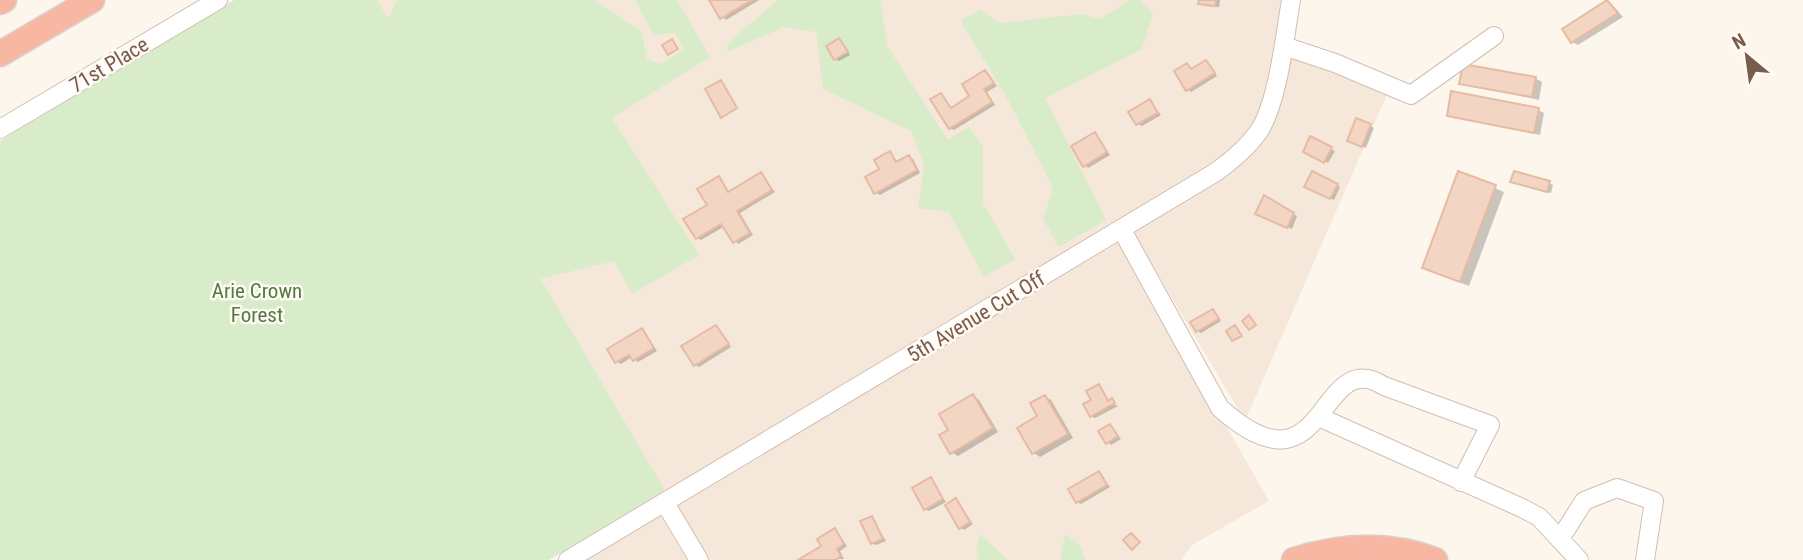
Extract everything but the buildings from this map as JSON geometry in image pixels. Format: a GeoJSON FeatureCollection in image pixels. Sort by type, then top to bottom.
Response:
{"type":"FeatureCollection","features":[{"type":"Feature","properties":{"kind":"highway"},"geometry":{"type":"LineString","coordinates":[[0,54],[92,0]]}},
{"type":"Feature","properties":{"kind":"highway"},"geometry":{"type":"LineString","coordinates":[[1294,560],[1331,550],[1363,546],[1395,549],[1435,560]]}},
{"type":"Feature","properties":{"kind":"street","name":"71st Place"},"geometry":{"type":"LineString","coordinates":[[0,129],[218,0]]}},
{"type":"Feature","properties":{"kind":"street","name":"5th Avenue Cut Off"},"geometry":{"type":"LineString","coordinates":[[568,560],[1216,172],[1240,153],[1260,129],[1284,46],[1291,0]]}},
{"type":"Feature","properties":{"kind":"street"},"geometry":{"type":"LineString","coordinates":[[1284,46],[1411,95],[1494,36]]}},
{"type":"Feature","properties":{"kind":"street"},"geometry":{"type":"LineString","coordinates":[[1122,230],[1220,408],[1242,426],[1268,437],[1291,440],[1303,434],[1319,418],[1337,390],[1353,379],[1370,377],[1384,386],[1490,425],[1461,482]]}},
{"type":"Feature","properties":{"kind":"street"},"geometry":{"type":"LineString","coordinates":[[1319,418],[1539,517],[1579,560]]}},
{"type":"Feature","properties":{"kind":"street"},"geometry":{"type":"LineString","coordinates":[[1560,538],[1584,501],[1617,488],[1654,501],[1646,560]]}},
{"type":"Feature","properties":{"kind":"street"},"geometry":{"type":"LineString","coordinates":[[665,503],[699,560]]}},
{"type":"Feature","properties":{"kind":"shaded area"},"geometry":{"type":"Polygon","coordinates":[[[377,0],[1283,0],[1275,47],[1388,92],[1245,421],[1125,219],[665,490],[377,0]]]}},
{"type":"Feature","properties":{"kind":"shaded area"},"geometry":{"type":"Polygon","coordinates":[[[1121,241],[1269,501],[1192,545],[1181,560],[705,560],[672,506],[1121,241]]]}},
{"type":"Feature","properties":{"kind":"shaded area"},"geometry":{"type":"Polygon","coordinates":[[[659,513],[687,560],[580,560],[659,513]]]}},
{"type":"Feature","properties":{"kind":"green space","name":"Arie Crown Forest"},"geometry":{"type":"Polygon","coordinates":[[[234,0],[377,0],[388,18],[397,0],[595,0],[642,32],[647,59],[661,64],[683,49],[676,33],[654,35],[635,0],[677,0],[710,57],[612,118],[699,255],[632,294],[614,261],[541,279],[665,490],[549,560],[0,560],[0,141],[234,0]]]}},
{"type":"Feature","properties":{"kind":"green space"},"geometry":{"type":"Polygon","coordinates":[[[778,0],[880,0],[888,47],[948,140],[969,127],[983,147],[983,203],[1015,259],[984,277],[949,212],[918,208],[924,165],[911,131],[823,89],[816,32],[784,27],[727,52],[728,43],[778,0]]]}},
{"type":"Feature","properties":{"kind":"green space"},"geometry":{"type":"Polygon","coordinates":[[[1130,0],[1140,0],[1153,13],[1142,49],[1045,98],[1106,220],[1059,247],[1043,219],[1053,188],[1008,100],[960,20],[981,10],[1000,23],[1082,14],[1100,19],[1130,0]]]}},
{"type":"Feature","properties":{"kind":"green space"},"geometry":{"type":"Polygon","coordinates":[[[980,534],[1007,560],[979,560],[976,548],[980,534]]]}},
{"type":"Feature","properties":{"kind":"green space"},"geometry":{"type":"Polygon","coordinates":[[[1065,534],[1080,545],[1085,560],[1060,560],[1065,534]]]}}]}
